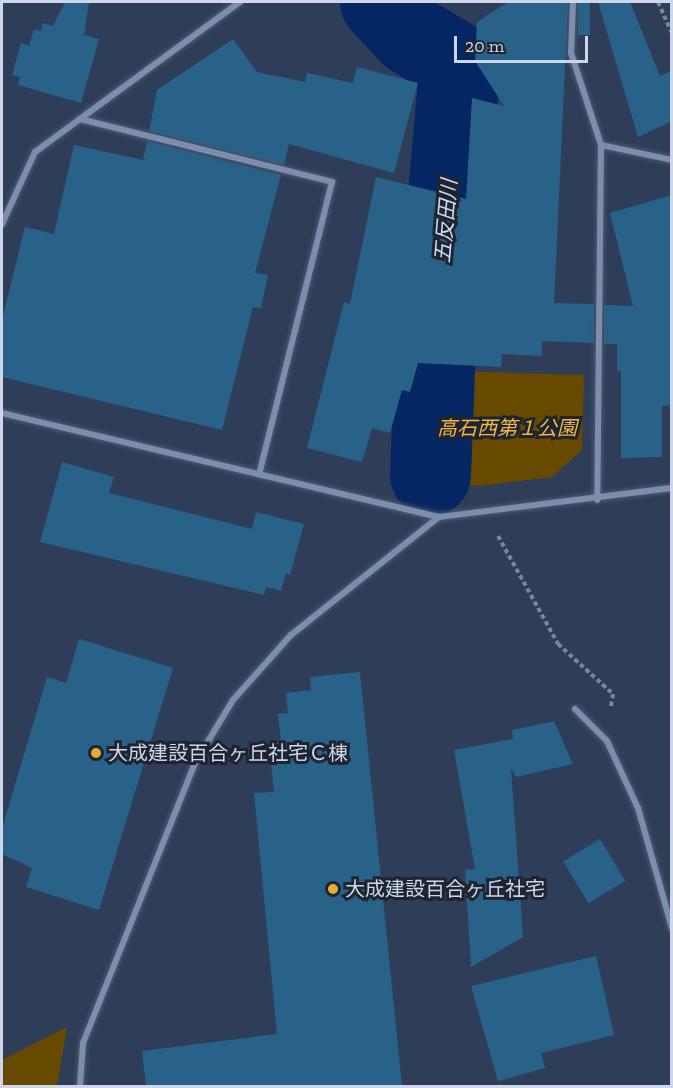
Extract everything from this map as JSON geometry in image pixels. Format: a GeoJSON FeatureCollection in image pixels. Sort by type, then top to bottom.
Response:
{"type":"FeatureCollection","features":[{"type":"Feature","properties":{"kind":"street"},"geometry":{"type":"LineString","coordinates":[[2,224],[35,152],[240,2]]}},
{"type":"Feature","properties":{"kind":"street"},"geometry":{"type":"LineString","coordinates":[[573,2],[571,53],[601,145],[597,500]]}},
{"type":"Feature","properties":{"kind":"street"},"geometry":{"type":"LineString","coordinates":[[80,119],[332,182],[259,474]]}},
{"type":"Feature","properties":{"kind":"street"},"geometry":{"type":"LineString","coordinates":[[601,145],[672,160]]}},
{"type":"Feature","properties":{"kind":"street"},"geometry":{"type":"LineString","coordinates":[[2,413],[439,518],[597,500],[672,488]]}},
{"type":"Feature","properties":{"kind":"street"},"geometry":{"type":"LineString","coordinates":[[80,1086],[83,1043],[195,763],[232,700],[291,635],[439,518]]}},
{"type":"Feature","properties":{"kind":"street"},"geometry":{"type":"LineString","coordinates":[[575,709],[607,741],[638,808],[672,928]]}},
{"type":"Feature","properties":{"kind":"path"},"geometry":{"type":"LineString","coordinates":[[658,2],[672,34]]}},
{"type":"Feature","properties":{"kind":"path"},"geometry":{"type":"LineString","coordinates":[[486,512],[558,644],[613,694]]}},
{"type":"Feature","properties":{"kind":"green space","name":"高石西第１公園"},"geometry":{"type":"Polygon","coordinates":[[[453,371],[584,375],[582,450],[552,477],[479,486],[449,483],[453,371]]]}},
{"type":"Feature","properties":{"kind":"green space"},"geometry":{"type":"Polygon","coordinates":[[[67,1027],[57,1086],[2,1086],[2,1060],[67,1027]]]}},
{"type":"Feature","properties":{"kind":"building"},"geometry":{"type":"Polygon","coordinates":[[[65,2],[89,2],[84,35],[99,39],[81,103],[18,85],[20,77],[12,75],[21,43],[29,46],[34,29],[41,31],[43,23],[53,26],[65,2]]]}},
{"type":"Feature","properties":{"kind":"building"},"geometry":{"type":"Polygon","coordinates":[[[508,2],[568,2],[554,303],[594,304],[594,343],[542,341],[542,356],[502,354],[501,367],[418,363],[410,392],[402,390],[390,433],[372,428],[362,462],[307,448],[344,302],[350,304],[376,177],[466,199],[472,98],[504,106],[475,61],[477,22],[508,2]]]}},
{"type":"Feature","properties":{"kind":"building"},"geometry":{"type":"Polygon","coordinates":[[[578,2],[590,2],[590,35],[578,35],[578,2]]]}},
{"type":"Feature","properties":{"kind":"building"},"geometry":{"type":"Polygon","coordinates":[[[598,2],[630,2],[660,76],[672,71],[672,121],[638,137],[598,2]]]}},
{"type":"Feature","properties":{"kind":"building"},"geometry":{"type":"Polygon","coordinates":[[[233,39],[257,72],[305,82],[307,73],[353,83],[357,67],[418,83],[394,173],[289,144],[284,165],[149,131],[157,90],[233,39]]]}},
{"type":"Feature","properties":{"kind":"building"},"geometry":{"type":"Polygon","coordinates":[[[147,141],[281,175],[255,273],[268,275],[261,308],[253,307],[222,430],[2,377],[2,320],[25,227],[54,234],[74,145],[143,160],[147,141]]]}},
{"type":"Feature","properties":{"kind":"building"},"geometry":{"type":"Polygon","coordinates":[[[672,195],[672,405],[662,406],[662,457],[621,458],[621,371],[617,371],[617,344],[604,344],[604,305],[633,306],[610,213],[672,195]]]}},
{"type":"Feature","properties":{"kind":"building"},"geometry":{"type":"Polygon","coordinates":[[[62,462],[114,477],[109,493],[252,529],[256,512],[304,524],[290,575],[286,573],[281,591],[266,587],[264,595],[40,542],[62,462]]]}},
{"type":"Feature","properties":{"kind":"building","name":"大成建設百合ヶ丘社宅Ｃ棟"},"geometry":{"type":"Polygon","coordinates":[[[79,639],[173,668],[99,910],[26,887],[32,868],[2,854],[2,829],[47,677],[66,683],[79,639]]]}},
{"type":"Feature","properties":{"kind":"building","name":"大成建設百合ヶ丘社宅"},"geometry":{"type":"Polygon","coordinates":[[[360,672],[402,1086],[146,1086],[142,1051],[277,1034],[254,793],[274,792],[269,744],[281,742],[278,714],[288,713],[286,693],[311,690],[310,677],[360,672]]]}},
{"type":"Feature","properties":{"kind":"building"},"geometry":{"type":"Polygon","coordinates":[[[554,721],[573,764],[516,777],[511,768],[523,937],[471,967],[465,870],[475,869],[454,750],[513,739],[512,730],[554,721]]]}},
{"type":"Feature","properties":{"kind":"building"},"geometry":{"type":"Polygon","coordinates":[[[600,839],[625,881],[588,903],[563,861],[600,839]]]}},
{"type":"Feature","properties":{"kind":"building"},"geometry":{"type":"Polygon","coordinates":[[[596,956],[614,1035],[541,1053],[545,1068],[498,1081],[471,986],[596,956]]]}},
{"type":"Feature","properties":{"kind":"waterway","name":"五反田川"},"geometry":{"type":"LineString","coordinates":[[380,2],[411,35],[450,58],[458,81],[435,345],[430,475]]}},
{"type":"Feature","properties":{"kind":"place","name":"大成建設百合ヶ丘社宅Ｃ棟"},"geometry":{"type":"Point","coordinates":[96,753]}},
{"type":"Feature","properties":{"kind":"place","name":"大成建設百合ヶ丘社宅"},"geometry":{"type":"Point","coordinates":[333,889]}}]}
